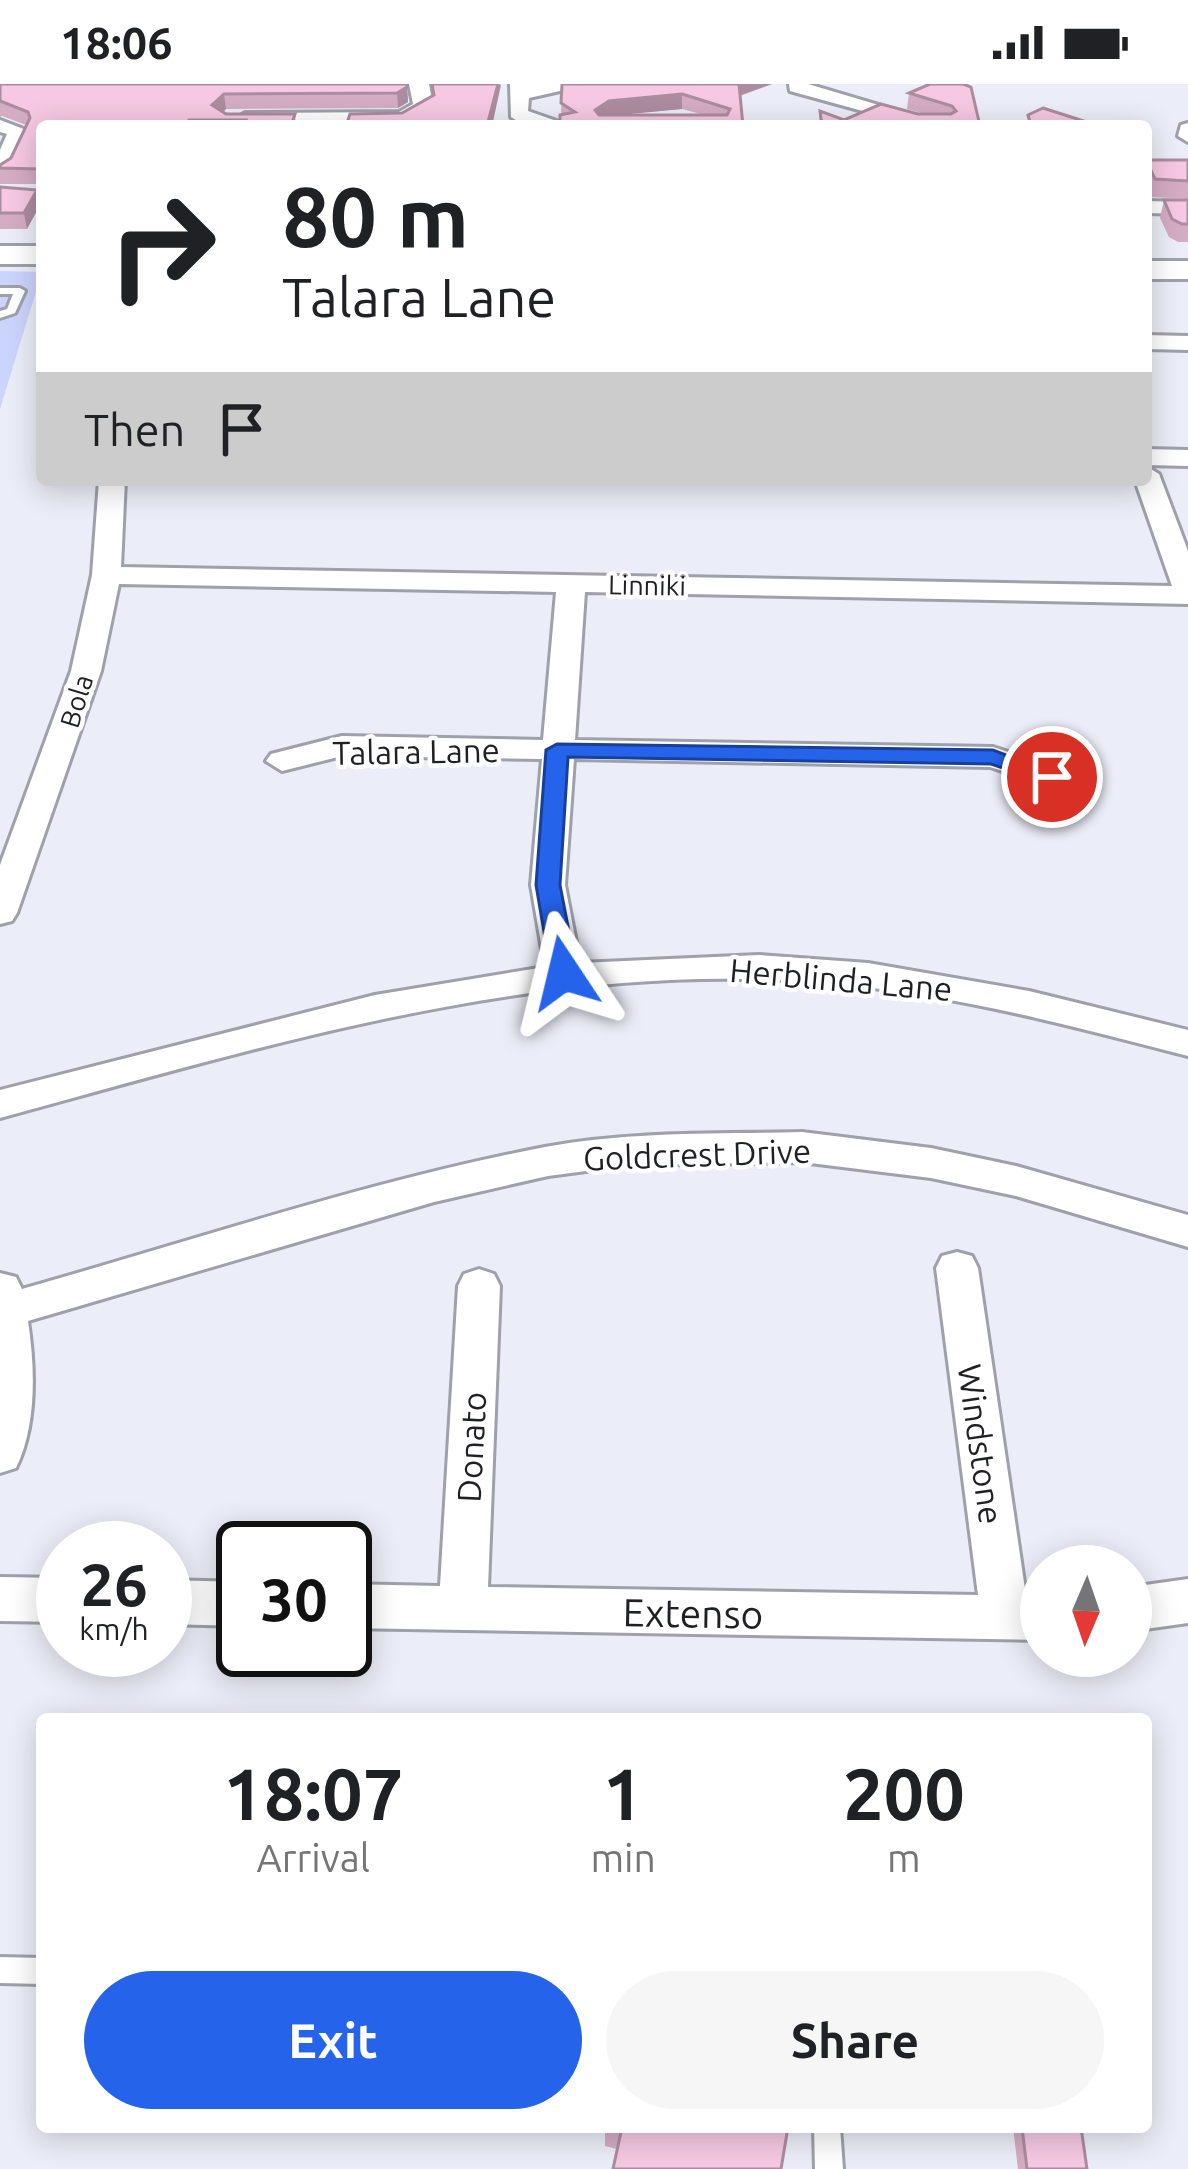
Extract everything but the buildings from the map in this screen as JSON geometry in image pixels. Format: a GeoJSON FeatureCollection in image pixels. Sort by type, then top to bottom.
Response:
{"type":"FeatureCollection","features":[{"type":"Feature","properties":{"kind":"main road"},"geometry":{"type":"LineString","coordinates":[[0,255],[36,255]]}},
{"type":"Feature","properties":{"kind":"main road"},"geometry":{"type":"LineString","coordinates":[[1152,270],[1188,270]]}},
{"type":"Feature","properties":{"kind":"street"},"geometry":{"type":"LineString","coordinates":[[376,120],[403,118],[423,106],[419,84]]}},
{"type":"Feature","properties":{"kind":"street"},"geometry":{"type":"LineString","coordinates":[[530,120],[518,112],[519,89],[581,84]]}},
{"type":"Feature","properties":{"kind":"street"},"geometry":{"type":"LineString","coordinates":[[797,86],[834,100],[920,120]]}},
{"type":"Feature","properties":{"kind":"street"},"geometry":{"type":"LineString","coordinates":[[227,120],[238,98]]}},
{"type":"Feature","properties":{"kind":"street"},"geometry":{"type":"LineString","coordinates":[[866,120],[891,110]]}},
{"type":"Feature","properties":{"kind":"street"},"geometry":{"type":"LineString","coordinates":[[0,126],[19,131],[0,172]]}},
{"type":"Feature","properties":{"kind":"street"},"geometry":{"type":"LineString","coordinates":[[1152,208],[1188,208]]}},
{"type":"Feature","properties":{"kind":"street"},"geometry":{"type":"LineString","coordinates":[[1152,342],[1188,343]]}},
{"type":"Feature","properties":{"kind":"street"},"geometry":{"type":"LineString","coordinates":[[1152,457],[1188,458]]}},
{"type":"Feature","properties":{"kind":"street","name":"Bola"},"geometry":{"type":"LineString","coordinates":[[0,913],[86,671],[106,575],[112,486]]}},
{"type":"Feature","properties":{"kind":"street"},"geometry":{"type":"LineString","coordinates":[[1150,486],[1188,593]]}},
{"type":"Feature","properties":{"kind":"street","name":"Linniki"},"geometry":{"type":"LineString","coordinates":[[106,575],[1188,593]]}},
{"type":"Feature","properties":{"kind":"street"},"geometry":{"type":"LineString","coordinates":[[564,973],[548,885],[571,584]]}},
{"type":"Feature","properties":{"kind":"street","name":"Talara Lane"},"geometry":{"type":"LineString","coordinates":[[282,760],[341,746],[993,757],[1052,777]]}},
{"type":"Feature","properties":{"kind":"street","name":"Herblinda Lane"},"geometry":{"type":"LineString","coordinates":[[0,1104],[400,999],[564,973],[758,966],[860,974],[999,994],[1188,1043]]}},
{"type":"Feature","properties":{"kind":"street","name":"Goldcrest Drive"},"geometry":{"type":"LineString","coordinates":[[2,1302],[434,1187],[548,1161],[632,1150],[802,1147],[931,1163],[1016,1181],[1188,1231]]}},
{"type":"Feature","properties":{"kind":"street","name":"Windstone"},"geometry":{"type":"LineString","coordinates":[[957,1268],[1020,1603]]}},
{"type":"Feature","properties":{"kind":"street","name":"Donato"},"geometry":{"type":"LineString","coordinates":[[463,1608],[479,1286]]}},
{"type":"Feature","properties":{"kind":"street"},"geometry":{"type":"LineString","coordinates":[[0,1454],[2,1302]]}},
{"type":"Feature","properties":{"kind":"street"},"geometry":{"type":"LineString","coordinates":[[0,1599],[36,1600]]}},
{"type":"Feature","properties":{"kind":"street"},"geometry":{"type":"LineString","coordinates":[[1152,1606],[1188,1601]]}},
{"type":"Feature","properties":{"kind":"street","name":"Extenso"},"geometry":{"type":"LineString","coordinates":[[372,1606],[1020,1619]]}},
{"type":"Feature","properties":{"kind":"lane"},"geometry":{"type":"LineString","coordinates":[[0,291],[20,291],[11,311],[0,315]]}},
{"type":"Feature","properties":{"kind":"lane"},"geometry":{"type":"LineString","coordinates":[[0,1970],[36,1971]]}},
{"type":"Feature","properties":{"kind":"lane"},"geometry":{"type":"LineString","coordinates":[[827,2133],[830,2169]]}},
{"type":"Feature","properties":{"kind":"shaded area"},"geometry":{"type":"Polygon","coordinates":[[[0,271],[36,272],[36,292],[0,409],[0,271]]]}},
{"type":"Feature","properties":{"kind":"route"},"geometry":{"type":"LineString","coordinates":[[564,973],[548,885],[557,750],[993,757],[1052,777]]}}]}
